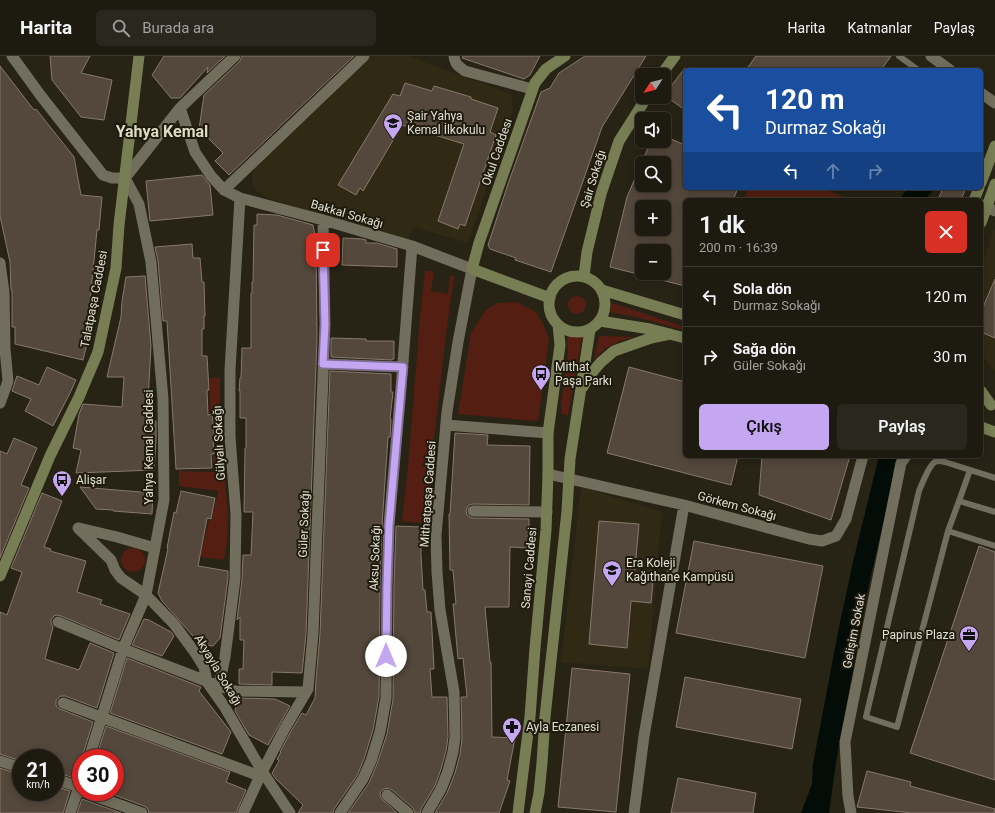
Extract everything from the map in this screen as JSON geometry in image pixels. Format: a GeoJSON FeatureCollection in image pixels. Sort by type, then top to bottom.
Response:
{"type":"FeatureCollection","features":[{"type":"Feature","properties":{"kind":"main road","name":"Talatpaşa Caddesi"},"geometry":{"type":"LineString","coordinates":[[0,576],[50,456],[98,352],[116,268],[119,225],[139,56]]}},
{"type":"Feature","properties":{"kind":"main road","name":"Okul Caddesı"},"geometry":{"type":"LineString","coordinates":[[472,269],[479,243],[532,89],[546,69],[565,56]]}},
{"type":"Feature","properties":{"kind":"main road"},"geometry":{"type":"LineString","coordinates":[[666,68],[675,56]]}},
{"type":"Feature","properties":{"kind":"main road","name":"Şair Sokağı"},"geometry":{"type":"LineString","coordinates":[[584,276],[587,252],[601,194],[618,141],[642,104]]}},
{"type":"Feature","properties":{"kind":"main road"},"geometry":{"type":"LineString","coordinates":[[983,177],[995,146]]}},
{"type":"Feature","properties":{"kind":"main road"},"geometry":{"type":"LineString","coordinates":[[983,218],[995,184]]}},
{"type":"Feature","properties":{"kind":"main road","name":"Bakkal Sokağı"},"geometry":{"type":"LineString","coordinates":[[472,269],[550,298]]}},
{"type":"Feature","properties":{"kind":"main road"},"geometry":{"type":"LineString","coordinates":[[584,276],[598,284],[602,290],[605,297],[605,312],[597,325],[590,330],[573,332],[565,330],[558,325],[552,317],[549,308],[550,298],[552,291],[562,280],[569,277],[584,276]]}},
{"type":"Feature","properties":{"kind":"main road"},"geometry":{"type":"LineString","coordinates":[[602,290],[683,315]]}},
{"type":"Feature","properties":{"kind":"main road"},"geometry":{"type":"LineString","coordinates":[[600,321],[650,329],[683,337]]}},
{"type":"Feature","properties":{"kind":"main road","name":"Sanayi Caddesi"},"geometry":{"type":"LineString","coordinates":[[518,813],[530,717],[546,530],[548,433],[560,345],[558,325]]}},
{"type":"Feature","properties":{"kind":"main road"},"geometry":{"type":"LineString","coordinates":[[535,813],[539,793],[545,717],[567,511],[571,446],[590,330]]}},
{"type":"Feature","properties":{"kind":"main road"},"geometry":{"type":"LineString","coordinates":[[580,390],[601,362],[614,351],[651,338],[670,334]]}},
{"type":"Feature","properties":{"kind":"main road"},"geometry":{"type":"LineString","coordinates":[[983,394],[993,406]]}},
{"type":"Feature","properties":{"kind":"main road"},"geometry":{"type":"LineString","coordinates":[[983,400],[993,406]]}},
{"type":"Feature","properties":{"kind":"main road"},"geometry":{"type":"LineString","coordinates":[[983,428],[995,432]]}},
{"type":"Feature","properties":{"kind":"street"},"geometry":{"type":"LineString","coordinates":[[12,56],[41,96],[103,174],[112,178],[125,178],[180,108],[236,56]]}},
{"type":"Feature","properties":{"kind":"street"},"geometry":{"type":"LineString","coordinates":[[224,190],[364,56]]}},
{"type":"Feature","properties":{"kind":"street"},"geometry":{"type":"LineString","coordinates":[[454,56],[457,66],[465,71],[532,89]]}},
{"type":"Feature","properties":{"kind":"street"},"geometry":{"type":"LineString","coordinates":[[931,56],[939,65],[946,68]]}},
{"type":"Feature","properties":{"kind":"street"},"geometry":{"type":"LineString","coordinates":[[983,94],[995,103]]}},
{"type":"Feature","properties":{"kind":"street","name":"Bakkal Sokağı"},"geometry":{"type":"LineString","coordinates":[[180,108],[195,152],[211,176],[224,190],[240,198],[412,246],[472,269]]}},
{"type":"Feature","properties":{"kind":"street","name":"Yahya Kemal Caddesi"},"geometry":{"type":"LineString","coordinates":[[91,749],[123,649],[146,596],[164,500],[163,399],[151,262],[139,204],[125,178]]}},
{"type":"Feature","properties":{"kind":"street","name":"Gülyalı Sokağı"},"geometry":{"type":"LineString","coordinates":[[219,686],[225,657],[235,579],[236,514],[230,437],[230,370],[240,198]]}},
{"type":"Feature","properties":{"kind":"street","name":"Güler Sokağı"},"geometry":{"type":"LineString","coordinates":[[243,813],[285,728],[308,689],[313,634],[325,324],[323,220]]}},
{"type":"Feature","properties":{"kind":"street","name":"Aksu Sokağı"},"geometry":{"type":"LineString","coordinates":[[340,813],[363,779],[371,761],[380,732],[386,698],[389,525],[412,246]]}},
{"type":"Feature","properties":{"kind":"street"},"geometry":{"type":"LineString","coordinates":[[0,263],[4,292],[5,349],[8,381],[0,403]]}},
{"type":"Feature","properties":{"kind":"street","name":"Mithatpaşa Caddesi"},"geometry":{"type":"LineString","coordinates":[[427,813],[441,788],[448,771],[455,737],[454,692],[440,610],[436,535],[446,424],[458,342],[472,269]]}},
{"type":"Feature","properties":{"kind":"street"},"geometry":{"type":"LineString","coordinates":[[323,364],[403,367]]}},
{"type":"Feature","properties":{"kind":"street"},"geometry":{"type":"LineString","coordinates":[[446,424],[548,433]]}},
{"type":"Feature","properties":{"kind":"street","name":"Görkem Sokağı"},"geometry":{"type":"LineString","coordinates":[[548,474],[684,505],[809,539],[822,540],[836,536],[846,519],[863,458]]}},
{"type":"Feature","properties":{"kind":"street","name":"Gelişim Sokak"},"geometry":{"type":"LineString","coordinates":[[852,813],[848,796],[845,742],[901,463],[905,458]]}},
{"type":"Feature","properties":{"kind":"street"},"geometry":{"type":"LineString","coordinates":[[634,813],[644,736],[684,505]]}},
{"type":"Feature","properties":{"kind":"street"},"geometry":{"type":"LineString","coordinates":[[474,511],[547,512]]}},
{"type":"Feature","properties":{"kind":"street","name":"Akyayla Sokağı"},"geometry":{"type":"LineString","coordinates":[[155,548],[78,528],[111,560],[120,578],[146,596],[174,624],[204,667],[207,682],[224,706],[261,774],[290,813]]}},
{"type":"Feature","properties":{"kind":"street"},"geometry":{"type":"LineString","coordinates":[[58,622],[207,682],[235,691],[306,692]]}},
{"type":"Feature","properties":{"kind":"street"},"geometry":{"type":"LineString","coordinates":[[63,703],[261,774]]}},
{"type":"Feature","properties":{"kind":"street"},"geometry":{"type":"LineString","coordinates":[[0,761],[12,765]]}},
{"type":"Feature","properties":{"kind":"street"},"geometry":{"type":"LineString","coordinates":[[386,795],[408,813]]}},
{"type":"Feature","properties":{"kind":"street"},"geometry":{"type":"LineString","coordinates":[[70,813],[75,801]]}},
{"type":"Feature","properties":{"kind":"street"},"geometry":{"type":"LineString","coordinates":[[113,801],[142,813]]}},
{"type":"Feature","properties":{"kind":"lane"},"geometry":{"type":"LineString","coordinates":[[899,56],[915,68]]}},
{"type":"Feature","properties":{"kind":"lane"},"geometry":{"type":"LineString","coordinates":[[970,470],[948,531],[897,727],[866,716],[919,491],[933,463],[937,461],[945,462],[970,470],[995,478]]}},
{"type":"Feature","properties":{"kind":"lane"},"geometry":{"type":"LineString","coordinates":[[959,501],[995,512]]}},
{"type":"Feature","properties":{"kind":"lane"},"geometry":{"type":"LineString","coordinates":[[948,531],[995,546]]}},
{"type":"Feature","properties":{"kind":"shaded area","name":"Şair Yahya Kemal İlkokulu"},"geometry":{"type":"Polygon","coordinates":[[[371,56],[408,56],[511,94],[513,111],[468,243],[414,227],[407,242],[265,197],[253,186],[252,179],[254,169],[371,56]]]}},
{"type":"Feature","properties":{"kind":"shaded area"},"geometry":{"type":"Polygon","coordinates":[[[747,190],[826,190],[846,198],[745,198],[747,190]]]}},
{"type":"Feature","properties":{"kind":"shaded area"},"geometry":{"type":"Polygon","coordinates":[[[906,190],[933,190],[927,198],[901,197],[906,190]]]}},
{"type":"Feature","properties":{"kind":"shaded area"},"geometry":{"type":"Polygon","coordinates":[[[993,230],[995,231],[995,372],[983,357],[983,263],[993,230]]]}},
{"type":"Feature","properties":{"kind":"shaded area"},"geometry":{"type":"Polygon","coordinates":[[[425,271],[434,271],[431,291],[448,294],[450,275],[454,276],[434,439],[429,524],[402,521],[425,271]]]}},
{"type":"Feature","properties":{"kind":"shaded area"},"geometry":{"type":"Polygon","coordinates":[[[573,296],[581,296],[586,301],[584,312],[581,314],[573,314],[568,309],[568,301],[573,296]]]}},
{"type":"Feature","properties":{"kind":"shaded area"},"geometry":{"type":"Polygon","coordinates":[[[517,302],[536,312],[549,339],[538,421],[458,414],[471,333],[486,310],[497,303],[517,302]]]}},
{"type":"Feature","properties":{"kind":"shaded area"},"geometry":{"type":"Polygon","coordinates":[[[612,303],[683,326],[683,330],[640,318],[610,312],[612,303]]]}},
{"type":"Feature","properties":{"kind":"shaded area"},"geometry":{"type":"Polygon","coordinates":[[[567,335],[582,336],[568,416],[562,414],[561,405],[568,354],[567,335]]]}},
{"type":"Feature","properties":{"kind":"shaded area"},"geometry":{"type":"Polygon","coordinates":[[[599,336],[635,337],[620,341],[604,349],[594,360],[599,336]]]}},
{"type":"Feature","properties":{"kind":"shaded area"},"geometry":{"type":"Polygon","coordinates":[[[210,378],[220,378],[220,413],[210,413],[210,378]]]}},
{"type":"Feature","properties":{"kind":"shaded area"},"geometry":{"type":"Polygon","coordinates":[[[216,447],[222,448],[228,512],[227,543],[224,560],[200,557],[209,520],[212,520],[218,491],[179,486],[179,471],[214,472],[213,457],[216,456],[216,447]]]}},
{"type":"Feature","properties":{"kind":"shaded area"},"geometry":{"type":"Polygon","coordinates":[[[879,458],[900,458],[869,584],[836,762],[829,813],[801,813],[812,784],[813,764],[853,562],[879,458]]]}},
{"type":"Feature","properties":{"kind":"shaded area","name":"Era Koleji Kağıthane Kampüsü"},"geometry":{"type":"Polygon","coordinates":[[[581,487],[662,512],[648,669],[561,662],[581,487]]]}},
{"type":"Feature","properties":{"kind":"shaded area"},"geometry":{"type":"Polygon","coordinates":[[[133,548],[141,552],[145,560],[141,568],[133,572],[125,568],[121,560],[125,552],[133,548]]]}},
{"type":"Feature","properties":{"kind":"building"},"geometry":{"type":"Polygon","coordinates":[[[50,56],[90,56],[81,73],[112,80],[104,120],[81,117],[52,80],[50,56]]]}},
{"type":"Feature","properties":{"kind":"building"},"geometry":{"type":"Polygon","coordinates":[[[164,56],[225,56],[207,73],[208,67],[180,98],[171,98],[152,75],[164,56]]]}},
{"type":"Feature","properties":{"kind":"building"},"geometry":{"type":"Polygon","coordinates":[[[242,56],[354,56],[229,175],[215,161],[223,153],[199,129],[204,95],[240,61],[242,56]]]}},
{"type":"Feature","properties":{"kind":"building"},"geometry":{"type":"Polygon","coordinates":[[[463,56],[540,56],[530,75],[524,79],[462,58],[463,56]]]}},
{"type":"Feature","properties":{"kind":"building"},"geometry":{"type":"Polygon","coordinates":[[[585,56],[646,56],[639,68],[635,68],[635,74],[602,127],[551,272],[515,260],[516,258],[490,249],[488,245],[541,92],[550,88],[559,73],[585,56]]]}},
{"type":"Feature","properties":{"kind":"building"},"geometry":{"type":"Polygon","coordinates":[[[756,56],[891,56],[882,68],[747,68],[756,56]]]}},
{"type":"Feature","properties":{"kind":"building"},"geometry":{"type":"Polygon","coordinates":[[[0,66],[34,110],[36,109],[74,157],[81,195],[102,197],[99,230],[97,230],[87,330],[90,331],[83,360],[15,344],[15,327],[12,327],[10,262],[0,216],[0,66]]]}},
{"type":"Feature","properties":{"kind":"building"},"geometry":{"type":"Polygon","coordinates":[[[683,71],[683,109],[671,100],[671,86],[683,71]]]}},
{"type":"Feature","properties":{"kind":"building"},"geometry":{"type":"Polygon","coordinates":[[[405,83],[432,91],[434,86],[471,97],[471,99],[498,108],[490,132],[496,135],[465,226],[460,224],[458,229],[438,221],[464,144],[402,125],[363,191],[360,188],[356,195],[338,185],[393,94],[400,96],[405,83]]]}},
{"type":"Feature","properties":{"kind":"building"},"geometry":{"type":"Polygon","coordinates":[[[671,139],[683,144],[683,190],[737,190],[734,198],[683,198],[683,285],[661,280],[671,280],[671,244],[635,244],[635,273],[610,267],[627,197],[635,178],[635,192],[671,192],[671,156],[645,156],[648,148],[671,148],[671,139]]]}},
{"type":"Feature","properties":{"kind":"building"},"geometry":{"type":"Polygon","coordinates":[[[202,175],[210,185],[213,215],[150,221],[146,181],[202,175]]]}},
{"type":"Feature","properties":{"kind":"building"},"geometry":{"type":"Polygon","coordinates":[[[942,190],[965,190],[962,198],[939,198],[942,190]]]}},
{"type":"Feature","properties":{"kind":"building"},"geometry":{"type":"Polygon","coordinates":[[[257,214],[277,215],[313,225],[316,240],[317,338],[306,634],[302,673],[272,672],[272,685],[239,684],[239,669],[243,669],[244,640],[240,640],[240,617],[237,620],[242,580],[243,555],[251,555],[253,512],[244,512],[246,418],[240,418],[239,391],[242,348],[251,348],[251,293],[253,282],[254,225],[257,225],[257,214]]]}},
{"type":"Feature","properties":{"kind":"building"},"geometry":{"type":"Polygon","coordinates":[[[343,238],[362,239],[366,240],[366,243],[377,243],[397,249],[397,267],[342,265],[343,238]]]}},
{"type":"Feature","properties":{"kind":"building"},"geometry":{"type":"Polygon","coordinates":[[[192,244],[193,258],[200,258],[202,282],[204,282],[205,316],[204,329],[202,329],[202,356],[207,356],[209,390],[207,390],[208,415],[212,414],[215,439],[213,439],[214,454],[211,454],[212,468],[176,469],[167,321],[163,321],[158,261],[155,247],[192,244]]]}},
{"type":"Feature","properties":{"kind":"building"},"geometry":{"type":"Polygon","coordinates":[[[145,276],[151,346],[147,420],[156,421],[154,470],[76,473],[81,450],[73,448],[79,414],[83,404],[122,407],[124,377],[107,377],[121,317],[126,277],[145,276]]]}},
{"type":"Feature","properties":{"kind":"building"},"geometry":{"type":"Polygon","coordinates":[[[995,279],[995,338],[983,333],[983,307],[995,279]]]}},
{"type":"Feature","properties":{"kind":"building"},"geometry":{"type":"Polygon","coordinates":[[[331,338],[366,339],[366,341],[394,341],[394,359],[331,357],[331,338]]]}},
{"type":"Feature","properties":{"kind":"building"},"geometry":{"type":"Polygon","coordinates":[[[47,367],[76,380],[53,426],[25,411],[31,399],[12,391],[17,376],[39,385],[47,367]]]}},
{"type":"Feature","properties":{"kind":"building"},"geometry":{"type":"Polygon","coordinates":[[[629,367],[683,381],[683,458],[738,458],[731,485],[607,453],[629,367]]]}},
{"type":"Feature","properties":{"kind":"building"},"geometry":{"type":"Polygon","coordinates":[[[330,371],[391,374],[391,392],[393,392],[390,437],[388,437],[382,525],[379,697],[373,730],[364,759],[357,776],[334,809],[333,813],[298,813],[303,805],[276,779],[272,773],[279,761],[277,759],[291,731],[302,713],[306,715],[315,698],[320,634],[330,371]]]}},
{"type":"Feature","properties":{"kind":"building"},"geometry":{"type":"Polygon","coordinates":[[[455,433],[488,435],[487,445],[530,446],[529,505],[473,504],[469,505],[466,511],[467,515],[473,518],[529,519],[529,548],[510,547],[509,607],[485,607],[491,662],[492,737],[515,738],[507,780],[510,781],[499,813],[435,813],[447,793],[455,773],[462,738],[461,697],[467,697],[463,658],[458,659],[453,604],[456,604],[453,570],[450,570],[449,514],[455,433]]]}},
{"type":"Feature","properties":{"kind":"building"},"geometry":{"type":"Polygon","coordinates":[[[14,438],[37,448],[21,485],[29,488],[0,558],[0,451],[7,454],[14,438]]]}},
{"type":"Feature","properties":{"kind":"building"},"geometry":{"type":"Polygon","coordinates":[[[762,458],[849,458],[831,520],[759,495],[762,458]]]}},
{"type":"Feature","properties":{"kind":"building"},"geometry":{"type":"Polygon","coordinates":[[[80,487],[153,493],[152,514],[96,509],[80,487]]]}},
{"type":"Feature","properties":{"kind":"building"},"geometry":{"type":"Polygon","coordinates":[[[181,491],[215,498],[211,519],[207,518],[198,566],[228,571],[220,638],[213,646],[200,644],[162,601],[158,593],[168,549],[174,512],[176,513],[181,491]]]}},
{"type":"Feature","properties":{"kind":"building"},"geometry":{"type":"Polygon","coordinates":[[[42,493],[62,501],[44,547],[51,549],[50,551],[86,561],[77,592],[102,600],[100,604],[130,614],[119,640],[61,616],[54,616],[51,620],[53,627],[45,659],[79,670],[90,643],[114,653],[97,708],[65,696],[59,697],[56,701],[57,707],[60,709],[93,722],[85,749],[72,749],[72,777],[64,775],[64,749],[12,749],[12,758],[0,754],[0,612],[7,615],[22,572],[11,568],[42,493]]]}},
{"type":"Feature","properties":{"kind":"building"},"geometry":{"type":"Polygon","coordinates":[[[599,521],[639,524],[634,580],[653,581],[651,603],[631,601],[627,648],[589,644],[599,521]]]}},
{"type":"Feature","properties":{"kind":"building"},"geometry":{"type":"Polygon","coordinates":[[[396,526],[421,527],[423,590],[425,590],[427,612],[431,612],[434,669],[430,669],[432,697],[447,697],[448,737],[446,751],[435,786],[420,813],[415,813],[413,808],[388,788],[381,791],[381,798],[397,813],[348,813],[369,783],[377,764],[387,734],[393,699],[396,526]]]}},
{"type":"Feature","properties":{"kind":"building"},"geometry":{"type":"Polygon","coordinates":[[[694,541],[823,566],[805,658],[676,633],[694,541]]]}},
{"type":"Feature","properties":{"kind":"building","name":"Papirus Plaza"},"geometry":{"type":"Polygon","coordinates":[[[979,546],[995,552],[995,780],[910,753],[979,546]]]}},
{"type":"Feature","properties":{"kind":"building"},"geometry":{"type":"Polygon","coordinates":[[[144,619],[149,620],[171,632],[174,636],[162,656],[132,645],[144,619]]]}},
{"type":"Feature","properties":{"kind":"building"},"geometry":{"type":"Polygon","coordinates":[[[127,658],[201,687],[199,691],[231,732],[222,754],[110,713],[127,658]]]}},
{"type":"Feature","properties":{"kind":"building"},"geometry":{"type":"Polygon","coordinates":[[[572,668],[630,674],[616,812],[558,807],[572,668]]]}},
{"type":"Feature","properties":{"kind":"building"},"geometry":{"type":"Polygon","coordinates":[[[685,677],[801,699],[792,749],[676,727],[685,677]]]}},
{"type":"Feature","properties":{"kind":"building"},"geometry":{"type":"Polygon","coordinates":[[[238,698],[275,699],[290,706],[268,745],[249,735],[235,711],[238,698]]]}},
{"type":"Feature","properties":{"kind":"building"},"geometry":{"type":"Polygon","coordinates":[[[106,726],[230,772],[226,782],[246,790],[236,813],[149,813],[148,809],[144,806],[124,799],[124,749],[99,749],[106,726]]]}},
{"type":"Feature","properties":{"kind":"building"},"geometry":{"type":"Polygon","coordinates":[[[0,768],[12,772],[12,801],[64,801],[64,789],[70,791],[63,813],[0,813],[0,768]]]}},
{"type":"Feature","properties":{"kind":"building"},"geometry":{"type":"Polygon","coordinates":[[[867,771],[911,782],[910,786],[995,809],[994,813],[912,813],[857,807],[867,771]]]}},
{"type":"Feature","properties":{"kind":"building"},"geometry":{"type":"Polygon","coordinates":[[[678,778],[756,793],[753,813],[671,813],[678,778]]]}},
{"type":"Feature","properties":{"kind":"building"},"geometry":{"type":"Polygon","coordinates":[[[81,801],[88,801],[121,813],[77,813],[81,801]]]}},
{"type":"Feature","properties":{"kind":"place","name":"Şair Yahya Kemal İlkokulu"},"geometry":{"type":"Point","coordinates":[393,140]}},
{"type":"Feature","properties":{"kind":"place","name":"Mithat Paşa Parkı"},"geometry":{"type":"Point","coordinates":[541,391]}},
{"type":"Feature","properties":{"kind":"place","name":"Alişar"},"geometry":{"type":"Point","coordinates":[62,497]}},
{"type":"Feature","properties":{"kind":"place","name":"Era Koleji Kağıthane Kampüsü"},"geometry":{"type":"Point","coordinates":[612,587]}},
{"type":"Feature","properties":{"kind":"place","name":"Papirus Plaza"},"geometry":{"type":"Point","coordinates":[969,652]}},
{"type":"Feature","properties":{"kind":"place","name":"Ayla Eczanesi"},"geometry":{"type":"Point","coordinates":[512,744]}},
{"type":"Feature","properties":{"kind":"district","name":"Yahya Kemal"},"geometry":{"type":"Point","coordinates":[162,131]}},
{"type":"Feature","properties":{"kind":"route"},"geometry":{"type":"LineString","coordinates":[[323,250],[325,324],[323,364],[403,367],[389,525],[386,656]]}}]}
